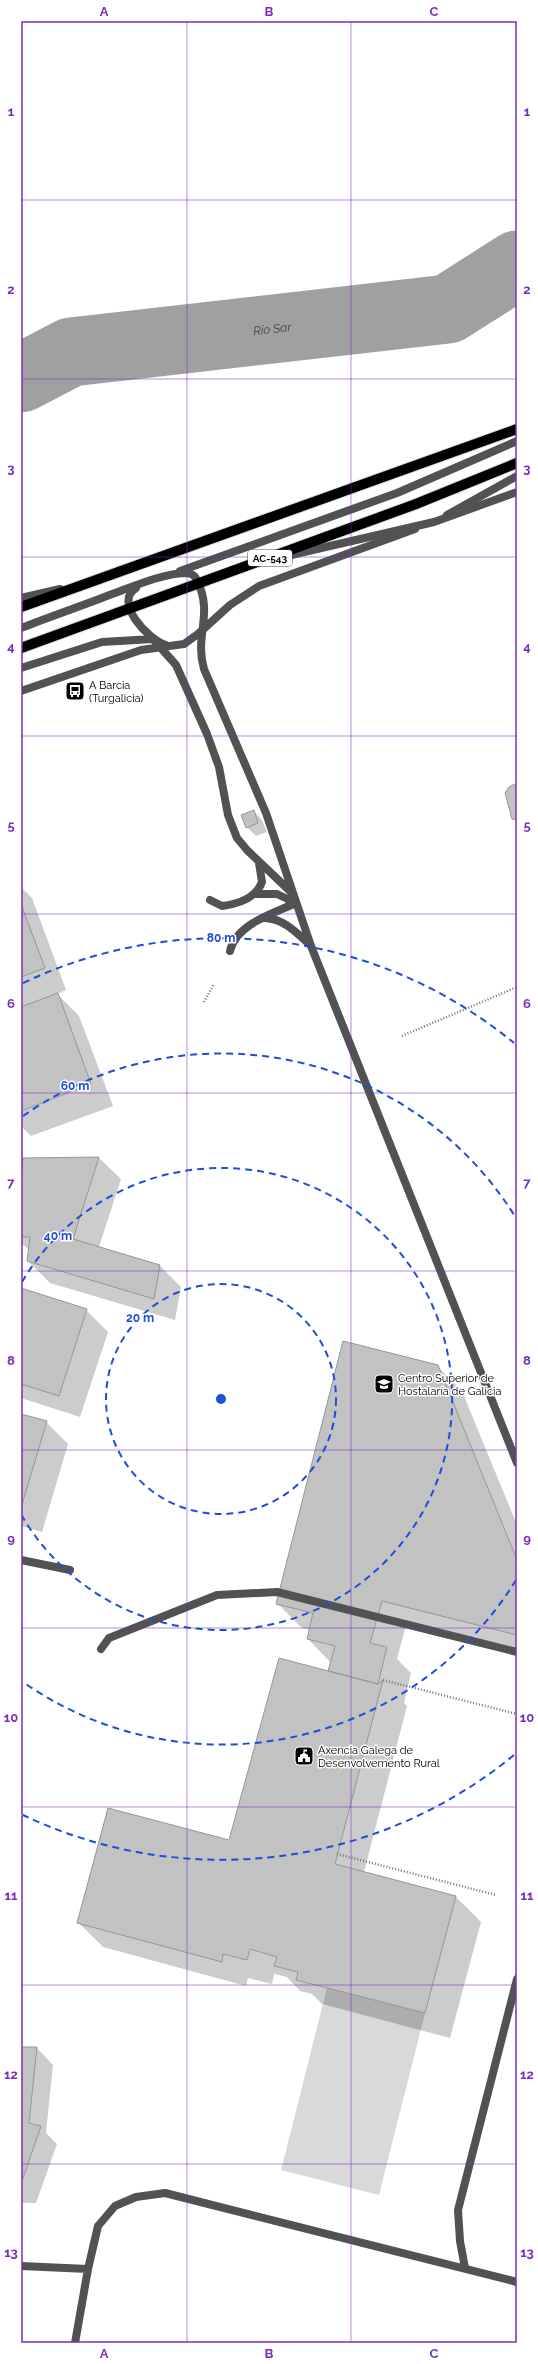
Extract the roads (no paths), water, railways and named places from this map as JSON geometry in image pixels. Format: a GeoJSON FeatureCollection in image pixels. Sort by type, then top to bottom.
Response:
{"type":"FeatureCollection","features":[{"type":"Feature","properties":{"kind":"main road"},"geometry":{"type":"LineString","coordinates":[[21,608],[517,430]]}},
{"type":"Feature","properties":{"kind":"main road","name":"AC-543"},"geometry":{"type":"LineString","coordinates":[[21,648],[416,504],[517,464]]}},
{"type":"Feature","properties":{"kind":"street"},"geometry":{"type":"LineString","coordinates":[[21,628],[150,580],[216,559],[397,493],[517,441]]}},
{"type":"Feature","properties":{"kind":"street"},"geometry":{"type":"LineString","coordinates":[[253,564],[434,522],[517,476]]}},
{"type":"Feature","properties":{"kind":"street"},"geometry":{"type":"LineString","coordinates":[[21,691],[106,660],[160,646],[184,644],[230,605],[259,586],[517,492]]}},
{"type":"Feature","properties":{"kind":"street"},"geometry":{"type":"LineString","coordinates":[[292,892],[259,863],[237,838],[231,827],[219,767],[207,734],[182,676],[160,646],[139,625],[131,608],[128,594],[150,580],[186,573],[194,575],[199,583],[204,598],[206,615],[202,629],[200,654],[204,669],[266,813],[311,946],[517,1463]]}},
{"type":"Feature","properties":{"kind":"street"},"geometry":{"type":"LineString","coordinates":[[21,598],[100,580]]}},
{"type":"Feature","properties":{"kind":"street"},"geometry":{"type":"LineString","coordinates":[[21,668],[102,642],[153,640],[169,646]]}},
{"type":"Feature","properties":{"kind":"street"},"geometry":{"type":"LineString","coordinates":[[255,894],[262,882],[259,863]]}},
{"type":"Feature","properties":{"kind":"street"},"geometry":{"type":"LineString","coordinates":[[210,900],[222,906],[240,902],[255,894],[277,894],[296,903]]}},
{"type":"Feature","properties":{"kind":"street"},"geometry":{"type":"LineString","coordinates":[[230,951],[236,938],[249,926],[296,903]]}},
{"type":"Feature","properties":{"kind":"street"},"geometry":{"type":"LineString","coordinates":[[265,918],[273,918],[291,927],[311,946]]}},
{"type":"Feature","properties":{"kind":"street"},"geometry":{"type":"LineString","coordinates":[[21,1560],[70,1570]]}},
{"type":"Feature","properties":{"kind":"street"},"geometry":{"type":"LineString","coordinates":[[101,1649],[109,1638],[217,1595],[278,1592],[517,1652]]}},
{"type":"Feature","properties":{"kind":"street"},"geometry":{"type":"LineString","coordinates":[[465,2268],[460,2242],[458,2210],[517,1979]]}},
{"type":"Feature","properties":{"kind":"street"},"geometry":{"type":"LineString","coordinates":[[75,2343],[88,2269],[98,2226],[115,2206],[136,2197],[165,2193],[517,2282]]}},
{"type":"Feature","properties":{"kind":"street"},"geometry":{"type":"LineString","coordinates":[[21,2266],[88,2269]]}},
{"type":"Feature","properties":{"kind":"waterway","name":"Río Sar"},"geometry":{"type":"LineString","coordinates":[[21,378],[71,352],[448,309],[517,265]]}},
{"type":"Feature","properties":{"kind":"place","name":"A Barcia (Turgalicia)"},"geometry":{"type":"Point","coordinates":[75,691]}},
{"type":"Feature","properties":{"kind":"place","name":"Centro Superior de Hostalaría de Galicia"},"geometry":{"type":"Point","coordinates":[384,1384]}},
{"type":"Feature","properties":{"kind":"place","name":"Axencia Galega de Desenvolvemento Rural"},"geometry":{"type":"Point","coordinates":[304,1756]}}]}
